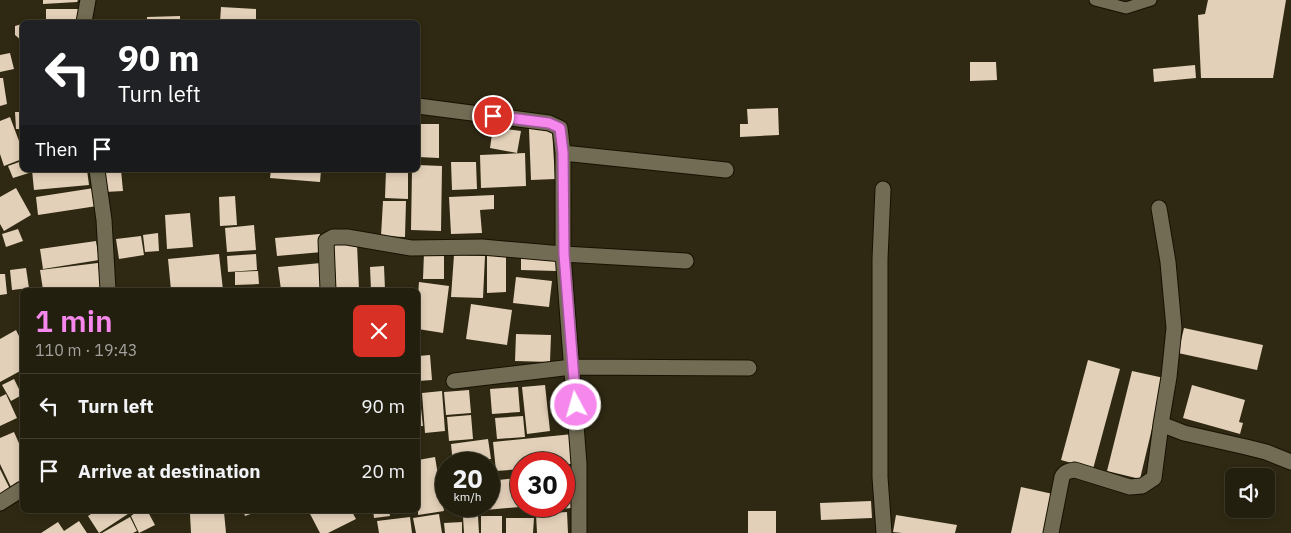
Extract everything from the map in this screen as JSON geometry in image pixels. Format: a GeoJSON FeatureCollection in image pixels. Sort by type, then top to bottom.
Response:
{"type":"FeatureCollection","features":[{"type":"Feature","properties":{"kind":"street"},"geometry":{"type":"LineString","coordinates":[[84,20],[88,0]]}},
{"type":"Feature","properties":{"kind":"street"},"geometry":{"type":"LineString","coordinates":[[420,106],[549,123],[560,128],[563,153],[564,254],[579,464],[579,533]]}},
{"type":"Feature","properties":{"kind":"street"},"geometry":{"type":"LineString","coordinates":[[563,153],[726,170]]}},
{"type":"Feature","properties":{"kind":"street"},"geometry":{"type":"LineString","coordinates":[[97,172],[104,220],[108,288]]}},
{"type":"Feature","properties":{"kind":"street"},"geometry":{"type":"LineString","coordinates":[[883,190],[880,259],[880,477],[884,533]]}},
{"type":"Feature","properties":{"kind":"street"},"geometry":{"type":"LineString","coordinates":[[1051,533],[1064,473],[1075,470],[1130,487],[1142,486],[1154,478],[1169,377],[1174,328],[1168,262],[1159,208]]}},
{"type":"Feature","properties":{"kind":"street"},"geometry":{"type":"LineString","coordinates":[[328,288],[326,241],[333,237],[347,237],[411,248],[482,248],[686,261]]}},
{"type":"Feature","properties":{"kind":"street"},"geometry":{"type":"LineString","coordinates":[[454,381],[572,367],[749,368]]}},
{"type":"Feature","properties":{"kind":"street"},"geometry":{"type":"LineString","coordinates":[[1161,424],[1184,433],[1253,448],[1291,462]]}},
{"type":"Feature","properties":{"kind":"street"},"geometry":{"type":"LineString","coordinates":[[0,503],[20,490]]}},
{"type":"Feature","properties":{"kind":"lane"},"geometry":{"type":"LineString","coordinates":[[1095,0],[1126,8],[1151,0]]}},
{"type":"Feature","properties":{"kind":"building"},"geometry":{"type":"Polygon","coordinates":[[[43,0],[78,0],[77,2],[43,4],[43,0]]]}},
{"type":"Feature","properties":{"kind":"building"},"geometry":{"type":"Polygon","coordinates":[[[1208,0],[1286,0],[1273,78],[1201,78],[1198,15],[1205,14],[1208,0]]]}},
{"type":"Feature","properties":{"kind":"building"},"geometry":{"type":"Polygon","coordinates":[[[221,7],[256,9],[256,20],[220,20],[221,7]]]}},
{"type":"Feature","properties":{"kind":"building"},"geometry":{"type":"Polygon","coordinates":[[[46,9],[78,9],[78,20],[46,20],[46,9]]]}},
{"type":"Feature","properties":{"kind":"building"},"geometry":{"type":"Polygon","coordinates":[[[180,16],[180,20],[147,20],[147,17],[180,16]]]}},
{"type":"Feature","properties":{"kind":"building"},"geometry":{"type":"Polygon","coordinates":[[[20,25],[20,39],[15,35],[15,26],[20,25]]]}},
{"type":"Feature","properties":{"kind":"building"},"geometry":{"type":"Polygon","coordinates":[[[10,53],[14,69],[0,72],[0,55],[10,53]]]}},
{"type":"Feature","properties":{"kind":"building"},"geometry":{"type":"Polygon","coordinates":[[[970,62],[996,62],[997,80],[970,81],[970,62]]]}},
{"type":"Feature","properties":{"kind":"building"},"geometry":{"type":"Polygon","coordinates":[[[1195,65],[1196,78],[1154,82],[1153,69],[1195,65]]]}},
{"type":"Feature","properties":{"kind":"building"},"geometry":{"type":"Polygon","coordinates":[[[0,78],[3,78],[7,104],[0,106],[0,78]]]}},
{"type":"Feature","properties":{"kind":"building"},"geometry":{"type":"Polygon","coordinates":[[[778,108],[779,135],[740,137],[740,124],[748,124],[747,109],[778,108]]]}},
{"type":"Feature","properties":{"kind":"building"},"geometry":{"type":"Polygon","coordinates":[[[15,112],[20,112],[20,129],[16,129],[15,112]]]}},
{"type":"Feature","properties":{"kind":"building"},"geometry":{"type":"Polygon","coordinates":[[[10,117],[20,144],[20,160],[4,166],[0,154],[0,121],[10,117]]]}},
{"type":"Feature","properties":{"kind":"building"},"geometry":{"type":"Polygon","coordinates":[[[420,124],[439,124],[439,158],[420,157],[420,124]]]}},
{"type":"Feature","properties":{"kind":"building"},"geometry":{"type":"Polygon","coordinates":[[[493,127],[521,131],[517,153],[490,148],[493,127]]]}},
{"type":"Feature","properties":{"kind":"building"},"geometry":{"type":"Polygon","coordinates":[[[552,128],[555,179],[531,180],[529,129],[552,128]]]}},
{"type":"Feature","properties":{"kind":"building"},"geometry":{"type":"Polygon","coordinates":[[[525,153],[526,186],[481,188],[480,155],[525,153]]]}},
{"type":"Feature","properties":{"kind":"building"},"geometry":{"type":"Polygon","coordinates":[[[20,162],[20,172],[29,173],[13,178],[8,166],[20,162]]]}},
{"type":"Feature","properties":{"kind":"building"},"geometry":{"type":"Polygon","coordinates":[[[451,162],[476,162],[477,189],[452,190],[451,162]]]}},
{"type":"Feature","properties":{"kind":"building"},"geometry":{"type":"Polygon","coordinates":[[[420,165],[442,166],[441,231],[411,230],[412,172],[420,172],[420,165]]]}},
{"type":"Feature","properties":{"kind":"building"},"geometry":{"type":"Polygon","coordinates":[[[32,172],[87,172],[89,185],[34,190],[32,172]]]}},
{"type":"Feature","properties":{"kind":"building"},"geometry":{"type":"Polygon","coordinates":[[[103,172],[121,172],[123,191],[105,192],[103,172]]]}},
{"type":"Feature","properties":{"kind":"building"},"geometry":{"type":"Polygon","coordinates":[[[271,172],[321,172],[320,182],[270,178],[271,172]]]}},
{"type":"Feature","properties":{"kind":"building"},"geometry":{"type":"Polygon","coordinates":[[[386,172],[408,172],[408,199],[385,198],[386,172]]]}},
{"type":"Feature","properties":{"kind":"building"},"geometry":{"type":"Polygon","coordinates":[[[16,188],[31,215],[4,231],[0,224],[0,197],[16,188]]]}},
{"type":"Feature","properties":{"kind":"building"},"geometry":{"type":"Polygon","coordinates":[[[94,188],[97,206],[38,215],[36,197],[94,188]]]}},
{"type":"Feature","properties":{"kind":"building"},"geometry":{"type":"Polygon","coordinates":[[[494,195],[494,209],[480,210],[482,233],[451,234],[449,197],[494,195]]]}},
{"type":"Feature","properties":{"kind":"building"},"geometry":{"type":"Polygon","coordinates":[[[235,196],[237,225],[220,226],[219,197],[235,196]]]}},
{"type":"Feature","properties":{"kind":"building"},"geometry":{"type":"Polygon","coordinates":[[[383,201],[406,201],[405,237],[381,236],[383,201]]]}},
{"type":"Feature","properties":{"kind":"building"},"geometry":{"type":"Polygon","coordinates":[[[190,213],[193,247],[167,249],[165,215],[190,213]]]}},
{"type":"Feature","properties":{"kind":"building"},"geometry":{"type":"Polygon","coordinates":[[[254,225],[256,250],[227,252],[225,228],[254,225]]]}},
{"type":"Feature","properties":{"kind":"building"},"geometry":{"type":"Polygon","coordinates":[[[18,229],[23,241],[6,247],[2,234],[18,229]]]}},
{"type":"Feature","properties":{"kind":"building"},"geometry":{"type":"Polygon","coordinates":[[[158,233],[159,251],[145,252],[143,235],[158,233]]]}},
{"type":"Feature","properties":{"kind":"building"},"geometry":{"type":"Polygon","coordinates":[[[320,234],[322,252],[277,256],[275,238],[320,234]]]}},
{"type":"Feature","properties":{"kind":"building"},"geometry":{"type":"Polygon","coordinates":[[[141,236],[144,255],[119,259],[116,239],[141,236]]]}},
{"type":"Feature","properties":{"kind":"building"},"geometry":{"type":"Polygon","coordinates":[[[96,241],[99,260],[43,269],[40,249],[96,241]]]}},
{"type":"Feature","properties":{"kind":"building"},"geometry":{"type":"Polygon","coordinates":[[[334,244],[357,244],[359,288],[336,288],[334,244]]]}},
{"type":"Feature","properties":{"kind":"building"},"geometry":{"type":"Polygon","coordinates":[[[424,253],[444,253],[444,279],[423,279],[424,253]]]}},
{"type":"Feature","properties":{"kind":"building"},"geometry":{"type":"Polygon","coordinates":[[[521,253],[557,254],[556,271],[521,270],[521,253]]]}},
{"type":"Feature","properties":{"kind":"building"},"geometry":{"type":"Polygon","coordinates":[[[219,254],[223,288],[171,288],[168,259],[219,254]]]}},
{"type":"Feature","properties":{"kind":"building"},"geometry":{"type":"Polygon","coordinates":[[[256,254],[257,270],[228,272],[227,256],[256,254]]]}},
{"type":"Feature","properties":{"kind":"building"},"geometry":{"type":"Polygon","coordinates":[[[487,254],[506,254],[506,292],[487,293],[487,254]]]}},
{"type":"Feature","properties":{"kind":"building"},"geometry":{"type":"Polygon","coordinates":[[[454,255],[485,256],[483,298],[451,297],[454,255]]]}},
{"type":"Feature","properties":{"kind":"building"},"geometry":{"type":"Polygon","coordinates":[[[98,263],[101,288],[43,288],[40,270],[98,263]]]}},
{"type":"Feature","properties":{"kind":"building"},"geometry":{"type":"Polygon","coordinates":[[[321,263],[324,288],[281,288],[278,267],[321,263]]]}},
{"type":"Feature","properties":{"kind":"building"},"geometry":{"type":"Polygon","coordinates":[[[384,266],[385,288],[371,288],[370,267],[384,266]]]}},
{"type":"Feature","properties":{"kind":"building"},"geometry":{"type":"Polygon","coordinates":[[[26,268],[29,288],[12,290],[10,270],[26,268]]]}},
{"type":"Feature","properties":{"kind":"building"},"geometry":{"type":"Polygon","coordinates":[[[258,271],[259,284],[235,285],[235,272],[258,271]]]}},
{"type":"Feature","properties":{"kind":"building"},"geometry":{"type":"Polygon","coordinates":[[[0,274],[5,274],[7,294],[0,295],[0,274]]]}},
{"type":"Feature","properties":{"kind":"building"},"geometry":{"type":"Polygon","coordinates":[[[516,277],[552,281],[549,307],[513,303],[516,277]]]}},
{"type":"Feature","properties":{"kind":"building"},"geometry":{"type":"Polygon","coordinates":[[[419,282],[449,286],[443,333],[420,329],[419,282]]]}},
{"type":"Feature","properties":{"kind":"building"},"geometry":{"type":"Polygon","coordinates":[[[471,304],[512,310],[507,345],[466,339],[471,304]]]}},
{"type":"Feature","properties":{"kind":"building"},"geometry":{"type":"Polygon","coordinates":[[[1184,328],[1263,345],[1257,370],[1178,353],[1184,328]]]}},
{"type":"Feature","properties":{"kind":"building"},"geometry":{"type":"Polygon","coordinates":[[[16,330],[20,338],[20,371],[0,382],[0,339],[16,330]]]}},
{"type":"Feature","properties":{"kind":"building"},"geometry":{"type":"Polygon","coordinates":[[[516,334],[551,335],[550,362],[515,361],[516,334]]]}},
{"type":"Feature","properties":{"kind":"building"},"geometry":{"type":"Polygon","coordinates":[[[430,355],[432,380],[420,381],[420,356],[430,355]]]}},
{"type":"Feature","properties":{"kind":"building"},"geometry":{"type":"Polygon","coordinates":[[[1088,360],[1120,369],[1093,469],[1061,460],[1088,360]]]}},
{"type":"Feature","properties":{"kind":"building"},"geometry":{"type":"Polygon","coordinates":[[[1132,371],[1164,378],[1140,479],[1107,471],[1132,371]]]}},
{"type":"Feature","properties":{"kind":"building"},"geometry":{"type":"Polygon","coordinates":[[[14,379],[20,391],[20,396],[11,401],[2,385],[14,379]]]}},
{"type":"Feature","properties":{"kind":"building"},"geometry":{"type":"Polygon","coordinates":[[[545,385],[550,431],[527,434],[522,387],[545,385]]]}},
{"type":"Feature","properties":{"kind":"building"},"geometry":{"type":"Polygon","coordinates":[[[1192,385],[1245,400],[1239,422],[1243,423],[1240,434],[1183,418],[1192,385]]]}},
{"type":"Feature","properties":{"kind":"building"},"geometry":{"type":"Polygon","coordinates":[[[518,387],[520,412],[492,414],[490,389],[518,387]]]}},
{"type":"Feature","properties":{"kind":"building"},"geometry":{"type":"Polygon","coordinates":[[[469,390],[471,413],[446,415],[444,392],[469,390]]]}},
{"type":"Feature","properties":{"kind":"building"},"geometry":{"type":"Polygon","coordinates":[[[442,391],[445,431],[425,433],[422,393],[442,391]]]}},
{"type":"Feature","properties":{"kind":"building"},"geometry":{"type":"Polygon","coordinates":[[[6,394],[17,418],[0,426],[0,397],[6,394]]]}},
{"type":"Feature","properties":{"kind":"building"},"geometry":{"type":"Polygon","coordinates":[[[420,400],[423,426],[420,426],[420,400]]]}},
{"type":"Feature","properties":{"kind":"building"},"geometry":{"type":"Polygon","coordinates":[[[471,415],[473,439],[449,441],[447,417],[471,415]]]}},
{"type":"Feature","properties":{"kind":"building"},"geometry":{"type":"Polygon","coordinates":[[[523,416],[525,437],[497,439],[495,418],[523,416]]]}},
{"type":"Feature","properties":{"kind":"building"},"geometry":{"type":"Polygon","coordinates":[[[14,432],[20,446],[20,483],[11,487],[0,464],[0,438],[14,432]]]}},
{"type":"Feature","properties":{"kind":"building"},"geometry":{"type":"Polygon","coordinates":[[[573,434],[575,452],[510,452],[510,470],[500,471],[500,452],[494,452],[493,442],[573,434]]]}},
{"type":"Feature","properties":{"kind":"building"},"geometry":{"type":"Polygon","coordinates":[[[488,439],[490,452],[452,452],[451,444],[488,439]]]}},
{"type":"Feature","properties":{"kind":"building"},"geometry":{"type":"Polygon","coordinates":[[[435,457],[435,512],[418,515],[420,513],[420,460],[435,457]]]}},
{"type":"Feature","properties":{"kind":"building"},"geometry":{"type":"Polygon","coordinates":[[[0,469],[12,493],[0,499],[0,469]]]}},
{"type":"Feature","properties":{"kind":"building"},"geometry":{"type":"Polygon","coordinates":[[[510,479],[510,508],[500,509],[500,480],[510,479]]]}},
{"type":"Feature","properties":{"kind":"building"},"geometry":{"type":"Polygon","coordinates":[[[1021,487],[1053,494],[1045,533],[1011,533],[1021,487]]]}},
{"type":"Feature","properties":{"kind":"building"},"geometry":{"type":"Polygon","coordinates":[[[871,501],[872,518],[821,520],[820,503],[871,501]]]}},
{"type":"Feature","properties":{"kind":"building"},"geometry":{"type":"Polygon","coordinates":[[[748,511],[776,511],[776,533],[748,533],[748,511]]]}},
{"type":"Feature","properties":{"kind":"building"},"geometry":{"type":"Polygon","coordinates":[[[92,513],[129,513],[99,533],[88,516],[92,513]]]}},
{"type":"Feature","properties":{"kind":"building"},"geometry":{"type":"Polygon","coordinates":[[[135,513],[149,513],[155,525],[139,533],[131,516],[135,513]]]}},
{"type":"Feature","properties":{"kind":"building"},"geometry":{"type":"Polygon","coordinates":[[[224,513],[226,533],[191,533],[190,514],[224,513]]]}},
{"type":"Feature","properties":{"kind":"building"},"geometry":{"type":"Polygon","coordinates":[[[310,513],[353,513],[356,519],[328,533],[320,533],[310,513]]]}},
{"type":"Feature","properties":{"kind":"building"},"geometry":{"type":"Polygon","coordinates":[[[373,513],[390,513],[390,516],[374,518],[373,513]]]}},
{"type":"Feature","properties":{"kind":"building"},"geometry":{"type":"Polygon","coordinates":[[[435,515],[435,517],[439,517],[442,533],[416,533],[413,518],[435,515]]]}},
{"type":"Feature","properties":{"kind":"building"},"geometry":{"type":"Polygon","coordinates":[[[896,515],[957,525],[955,533],[893,532],[896,515]]]}},
{"type":"Feature","properties":{"kind":"building"},"geometry":{"type":"Polygon","coordinates":[[[502,516],[502,533],[481,533],[481,517],[502,516]]]}},
{"type":"Feature","properties":{"kind":"building"},"geometry":{"type":"Polygon","coordinates":[[[130,517],[137,531],[133,533],[102,533],[130,517]]]}},
{"type":"Feature","properties":{"kind":"building"},"geometry":{"type":"Polygon","coordinates":[[[410,517],[412,533],[379,533],[377,521],[410,517]]]}},
{"type":"Feature","properties":{"kind":"building"},"geometry":{"type":"Polygon","coordinates":[[[463,517],[478,517],[479,533],[464,533],[463,517]]]}},
{"type":"Feature","properties":{"kind":"building"},"geometry":{"type":"Polygon","coordinates":[[[536,517],[567,517],[568,533],[537,533],[536,517]]]}},
{"type":"Feature","properties":{"kind":"building"},"geometry":{"type":"Polygon","coordinates":[[[506,518],[534,518],[533,533],[506,533],[506,518]]]}},
{"type":"Feature","properties":{"kind":"building"},"geometry":{"type":"Polygon","coordinates":[[[79,521],[87,533],[41,533],[58,522],[64,531],[79,521]]]}},
{"type":"Feature","properties":{"kind":"building"},"geometry":{"type":"Polygon","coordinates":[[[462,522],[462,533],[445,533],[444,523],[462,522]]]}},
{"type":"Feature","properties":{"kind":"route"},"geometry":{"type":"LineString","coordinates":[[493,116],[549,123],[560,128],[563,153],[564,254],[576,405]]}}]}
